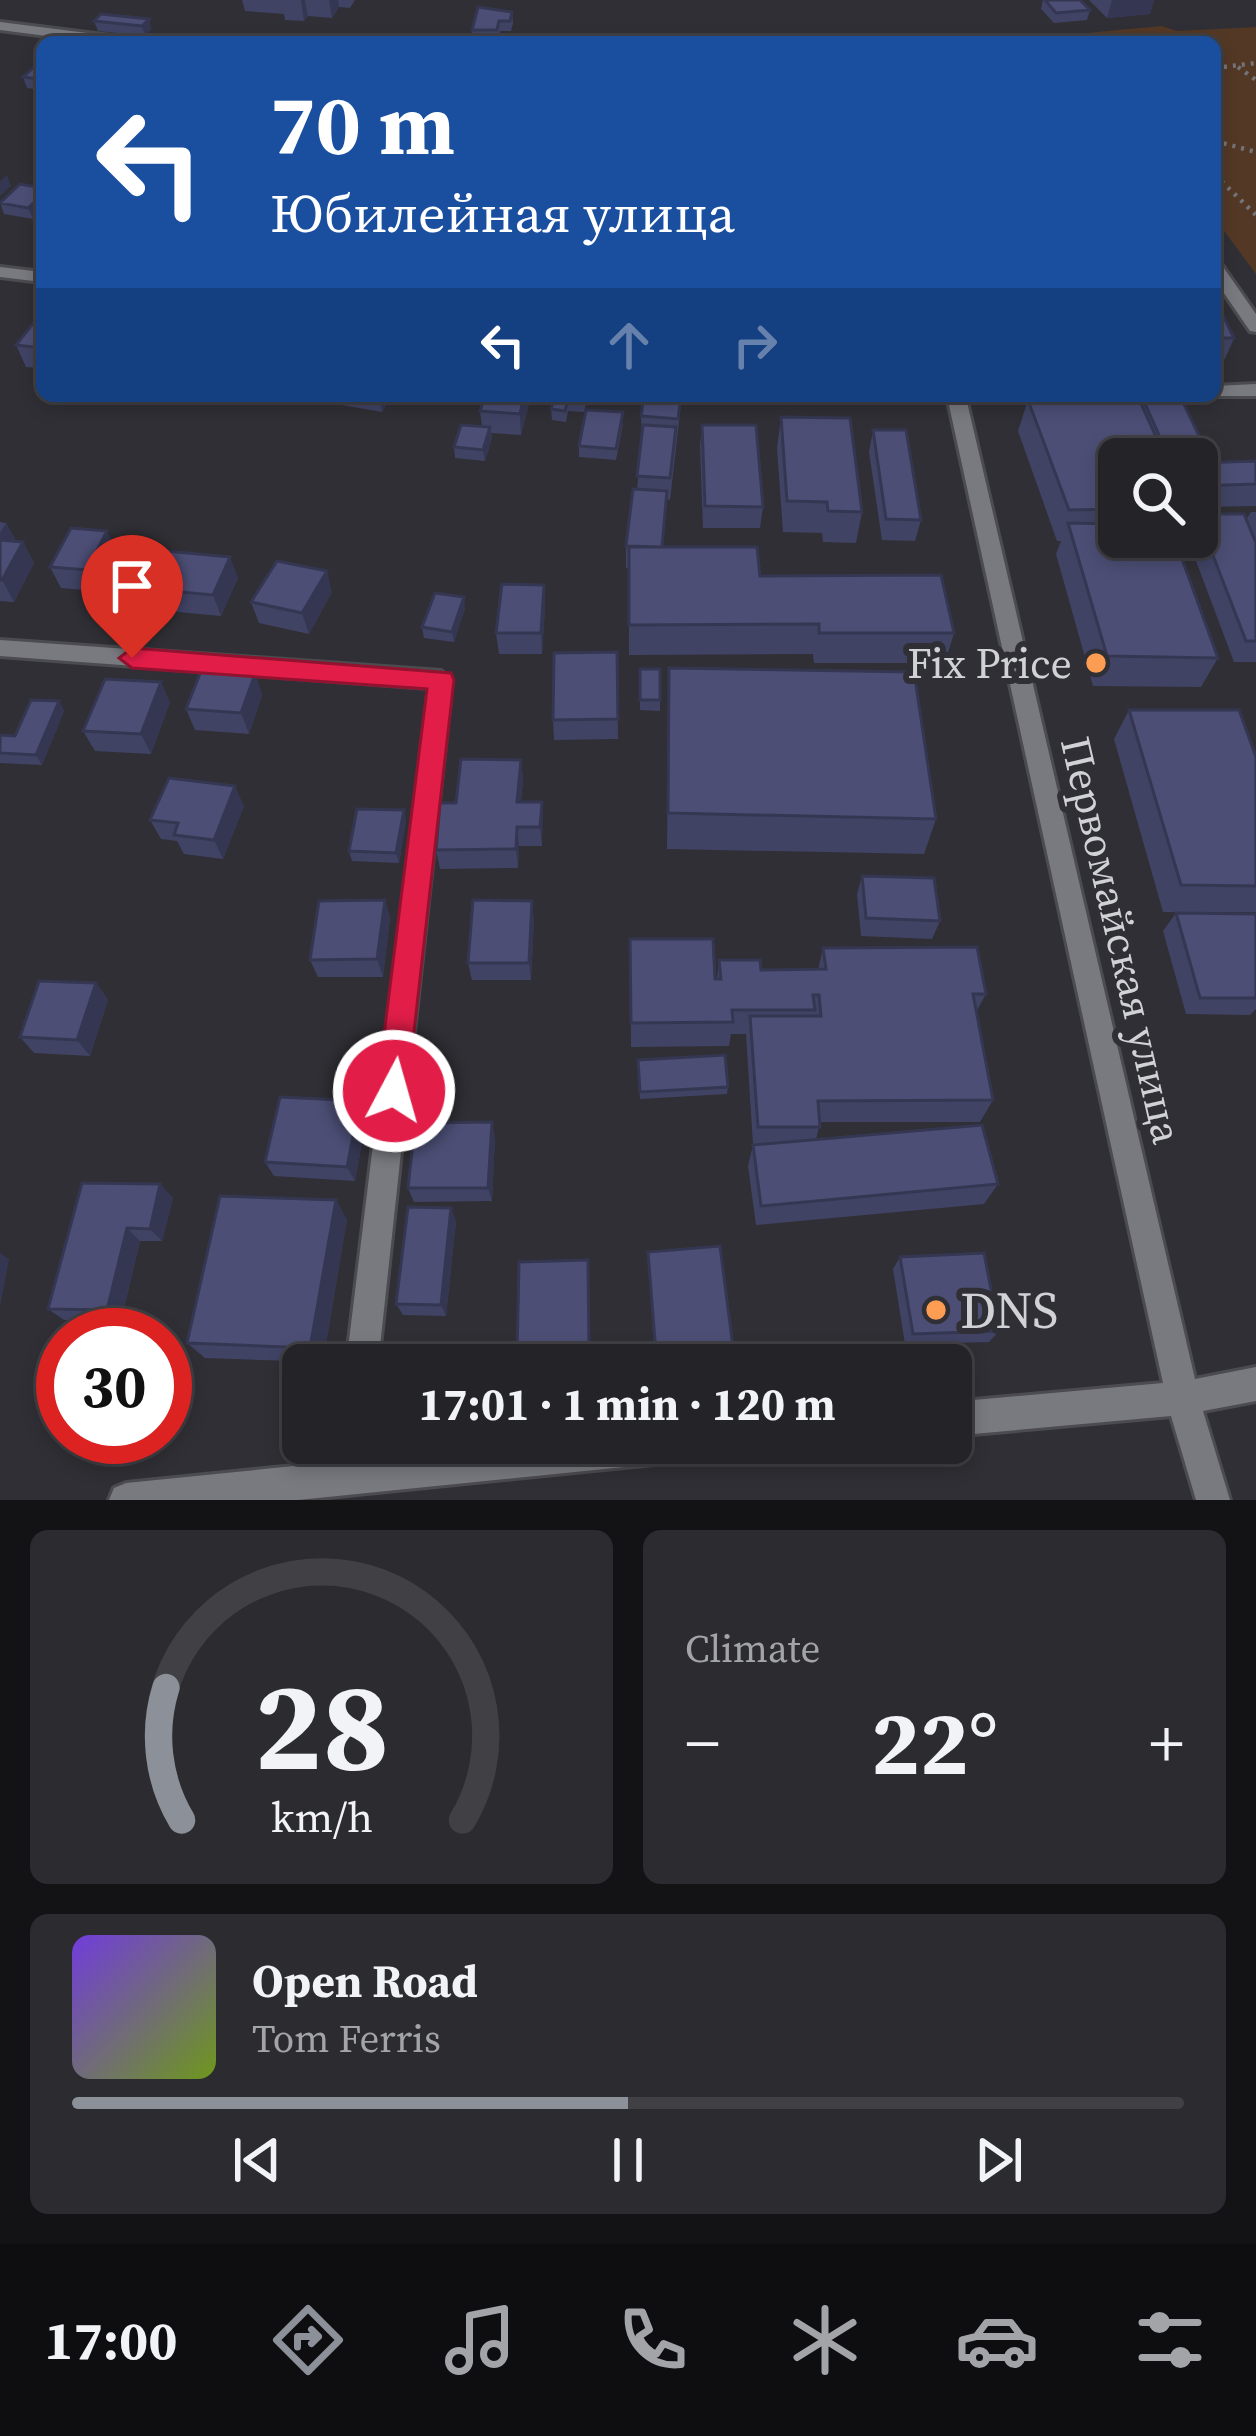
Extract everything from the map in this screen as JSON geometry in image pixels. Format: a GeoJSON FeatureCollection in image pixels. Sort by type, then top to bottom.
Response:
{"type":"FeatureCollection","features":[{"type":"Feature","properties":{"kind":"street"},"geometry":{"type":"LineString","coordinates":[[0,26],[79,36]]}},
{"type":"Feature","properties":{"kind":"street"},"geometry":{"type":"LineString","coordinates":[[0,272],[36,277]]}},
{"type":"Feature","properties":{"kind":"street"},"geometry":{"type":"LineString","coordinates":[[1221,277],[1256,327]]}},
{"type":"Feature","properties":{"kind":"street"},"geometry":{"type":"LineString","coordinates":[[1221,392],[1256,390]]}},
{"type":"Feature","properties":{"kind":"street","name":"Первомайская улица"},"geometry":{"type":"LineString","coordinates":[[959,402],[1183,1397],[1213,1500]]}},
{"type":"Feature","properties":{"kind":"street"},"geometry":{"type":"LineString","coordinates":[[0,648],[441,680],[364,1344]]}},
{"type":"Feature","properties":{"kind":"street"},"geometry":{"type":"LineString","coordinates":[[972,1417],[1183,1397],[1256,1384]]}},
{"type":"Feature","properties":{"kind":"street"},"geometry":{"type":"LineString","coordinates":[[126,1500],[324,1464]]}},
{"type":"Feature","properties":{"kind":"path"},"geometry":{"type":"LineString","coordinates":[[1221,67],[1256,63]]}},
{"type":"Feature","properties":{"kind":"path"},"geometry":{"type":"LineString","coordinates":[[1237,66],[1256,80]]}},
{"type":"Feature","properties":{"kind":"path"},"geometry":{"type":"LineString","coordinates":[[1221,143],[1256,152]]}},
{"type":"Feature","properties":{"kind":"path"},"geometry":{"type":"LineString","coordinates":[[1221,181],[1256,215]]}},
{"type":"Feature","properties":{"kind":"shaded area"},"geometry":{"type":"Polygon","coordinates":[[[1162,26],[1177,31],[1256,27],[1256,274],[1221,227],[1221,36],[1054,36],[1162,26]]]}},
{"type":"Feature","properties":{"kind":"building"},"geometry":{"type":"Polygon","coordinates":[[[1045,0],[1080,0],[1090,10],[1056,13],[1045,0]]]}},
{"type":"Feature","properties":{"kind":"building"},"geometry":{"type":"Polygon","coordinates":[[[478,7],[512,12],[510,21],[499,21],[497,30],[472,30],[478,7]]]}},
{"type":"Feature","properties":{"kind":"building"},"geometry":{"type":"Polygon","coordinates":[[[101,14],[149,19],[142,26],[94,21],[101,14]]]}},
{"type":"Feature","properties":{"kind":"building"},"geometry":{"type":"Polygon","coordinates":[[[20,184],[36,187],[36,201],[28,208],[0,203],[20,184]]]}},
{"type":"Feature","properties":{"kind":"building"},"geometry":{"type":"Polygon","coordinates":[[[1221,311],[1234,338],[1221,338],[1221,311]]]}},
{"type":"Feature","properties":{"kind":"building"},"geometry":{"type":"Polygon","coordinates":[[[36,320],[36,347],[16,345],[36,320]]]}},
{"type":"Feature","properties":{"kind":"building"},"geometry":{"type":"Polygon","coordinates":[[[483,402],[523,402],[520,414],[480,411],[483,402]]]}},
{"type":"Feature","properties":{"kind":"building"},"geometry":{"type":"Polygon","coordinates":[[[553,402],[567,402],[565,411],[551,409],[553,402]]]}},
{"type":"Feature","properties":{"kind":"building"},"geometry":{"type":"Polygon","coordinates":[[[643,402],[680,402],[678,419],[641,416],[643,402]]]}},
{"type":"Feature","properties":{"kind":"building"},"geometry":{"type":"Polygon","coordinates":[[[1029,402],[1140,402],[1156,438],[1098,438],[1098,509],[1069,510],[1029,402]]]}},
{"type":"Feature","properties":{"kind":"building"},"geometry":{"type":"Polygon","coordinates":[[[1144,402],[1183,402],[1200,438],[1160,438],[1144,402]]]}},
{"type":"Feature","properties":{"kind":"building"},"geometry":{"type":"Polygon","coordinates":[[[586,410],[623,412],[616,449],[579,446],[586,410]]]}},
{"type":"Feature","properties":{"kind":"building"},"geometry":{"type":"Polygon","coordinates":[[[781,417],[850,418],[862,512],[828,511],[827,502],[787,501],[781,417]]]}},
{"type":"Feature","properties":{"kind":"building"},"geometry":{"type":"Polygon","coordinates":[[[461,425],[490,427],[483,450],[454,447],[461,425]]]}},
{"type":"Feature","properties":{"kind":"building"},"geometry":{"type":"Polygon","coordinates":[[[643,425],[676,427],[670,478],[637,476],[643,425]]]}},
{"type":"Feature","properties":{"kind":"building"},"geometry":{"type":"Polygon","coordinates":[[[702,425],[756,425],[763,507],[705,506],[702,425]]]}},
{"type":"Feature","properties":{"kind":"building"},"geometry":{"type":"Polygon","coordinates":[[[873,430],[906,430],[921,520],[886,519],[873,430]]]}},
{"type":"Feature","properties":{"kind":"building"},"geometry":{"type":"Polygon","coordinates":[[[1256,461],[1256,484],[1218,485],[1218,462],[1256,461]]]}},
{"type":"Feature","properties":{"kind":"building"},"geometry":{"type":"Polygon","coordinates":[[[633,489],[667,491],[662,547],[626,546],[633,489]]]}},
{"type":"Feature","properties":{"kind":"building"},"geometry":{"type":"Polygon","coordinates":[[[1218,514],[1244,514],[1256,543],[1256,641],[1246,641],[1214,558],[1218,558],[1218,514]]]}},
{"type":"Feature","properties":{"kind":"building"},"geometry":{"type":"Polygon","coordinates":[[[1068,523],[1098,524],[1098,558],[1182,558],[1218,658],[1107,656],[1068,523]]]}},
{"type":"Feature","properties":{"kind":"building"},"geometry":{"type":"Polygon","coordinates":[[[71,528],[107,531],[87,570],[50,567],[71,528]]]}},
{"type":"Feature","properties":{"kind":"building"},"geometry":{"type":"Polygon","coordinates":[[[0,540],[23,542],[2,580],[0,580],[0,540]]]}},
{"type":"Feature","properties":{"kind":"building"},"geometry":{"type":"Polygon","coordinates":[[[629,547],[757,547],[760,576],[941,575],[954,633],[819,633],[819,624],[629,625],[629,547]]]}},
{"type":"Feature","properties":{"kind":"building"},"geometry":{"type":"Polygon","coordinates":[[[155,550],[230,557],[213,595],[136,588],[155,550]]]}},
{"type":"Feature","properties":{"kind":"building"},"geometry":{"type":"Polygon","coordinates":[[[277,561],[327,571],[302,613],[251,602],[277,561]]]}},
{"type":"Feature","properties":{"kind":"building"},"geometry":{"type":"Polygon","coordinates":[[[502,584],[544,585],[541,633],[496,633],[502,584]]]}},
{"type":"Feature","properties":{"kind":"building"},"geometry":{"type":"Polygon","coordinates":[[[435,593],[464,597],[452,632],[422,627],[435,593]]]}},
{"type":"Feature","properties":{"kind":"building"},"geometry":{"type":"Polygon","coordinates":[[[617,652],[618,719],[553,720],[554,653],[617,652]]]}},
{"type":"Feature","properties":{"kind":"building"},"geometry":{"type":"Polygon","coordinates":[[[669,668],[914,672],[936,819],[668,813],[669,668]]]}},
{"type":"Feature","properties":{"kind":"building"},"geometry":{"type":"Polygon","coordinates":[[[640,669],[660,669],[660,700],[640,700],[640,669]]]}},
{"type":"Feature","properties":{"kind":"building"},"geometry":{"type":"Polygon","coordinates":[[[201,671],[255,674],[241,713],[186,709],[201,671]]]}},
{"type":"Feature","properties":{"kind":"building"},"geometry":{"type":"Polygon","coordinates":[[[105,679],[161,682],[141,734],[83,731],[105,679]]]}},
{"type":"Feature","properties":{"kind":"building"},"geometry":{"type":"Polygon","coordinates":[[[31,700],[59,701],[36,755],[0,753],[0,735],[15,736],[31,700]]]}},
{"type":"Feature","properties":{"kind":"building"},"geometry":{"type":"Polygon","coordinates":[[[1129,710],[1239,710],[1256,757],[1256,886],[1181,885],[1129,710]]]}},
{"type":"Feature","properties":{"kind":"building"},"geometry":{"type":"Polygon","coordinates":[[[461,759],[521,760],[517,802],[542,802],[540,827],[517,827],[516,849],[436,850],[440,803],[456,803],[461,759]]]}},
{"type":"Feature","properties":{"kind":"building"},"geometry":{"type":"Polygon","coordinates":[[[169,778],[235,786],[214,840],[174,835],[178,823],[150,820],[169,778]]]}},
{"type":"Feature","properties":{"kind":"building"},"geometry":{"type":"Polygon","coordinates":[[[357,809],[404,810],[396,853],[349,851],[357,809]]]}},
{"type":"Feature","properties":{"kind":"building"},"geometry":{"type":"Polygon","coordinates":[[[862,876],[934,878],[940,921],[866,918],[862,876]]]}},
{"type":"Feature","properties":{"kind":"building"},"geometry":{"type":"Polygon","coordinates":[[[385,900],[377,959],[310,960],[319,901],[385,900]]]}},
{"type":"Feature","properties":{"kind":"building"},"geometry":{"type":"Polygon","coordinates":[[[473,900],[532,901],[529,963],[468,963],[473,900]]]}},
{"type":"Feature","properties":{"kind":"building"},"geometry":{"type":"Polygon","coordinates":[[[1176,913],[1256,914],[1256,998],[1200,998],[1176,913]]]}},
{"type":"Feature","properties":{"kind":"building"},"geometry":{"type":"Polygon","coordinates":[[[630,939],[713,939],[715,979],[721,979],[719,960],[760,960],[761,970],[826,969],[823,948],[977,947],[986,994],[973,994],[993,1100],[818,1101],[820,1127],[758,1127],[750,1016],[821,1016],[819,995],[813,995],[815,1010],[732,1010],[733,1022],[631,1023],[630,939]]]}},
{"type":"Feature","properties":{"kind":"building"},"geometry":{"type":"Polygon","coordinates":[[[39,981],[96,983],[77,1040],[20,1037],[39,981]]]}},
{"type":"Feature","properties":{"kind":"building"},"geometry":{"type":"Polygon","coordinates":[[[725,1055],[728,1087],[640,1092],[638,1060],[725,1055]]]}},
{"type":"Feature","properties":{"kind":"building"},"geometry":{"type":"Polygon","coordinates":[[[280,1097],[360,1101],[347,1167],[265,1162],[280,1097]]]}},
{"type":"Feature","properties":{"kind":"building"},"geometry":{"type":"Polygon","coordinates":[[[492,1122],[488,1188],[408,1188],[415,1123],[492,1122]]]}},
{"type":"Feature","properties":{"kind":"building"},"geometry":{"type":"Polygon","coordinates":[[[982,1125],[998,1184],[761,1206],[753,1145],[982,1125]]]}},
{"type":"Feature","properties":{"kind":"building"},"geometry":{"type":"Polygon","coordinates":[[[82,1183],[160,1184],[150,1229],[127,1228],[107,1308],[48,1308],[82,1183]]]}},
{"type":"Feature","properties":{"kind":"building"},"geometry":{"type":"Polygon","coordinates":[[[220,1196],[336,1200],[311,1344],[192,1343],[192,1321],[220,1196]]]}},
{"type":"Feature","properties":{"kind":"building"},"geometry":{"type":"Polygon","coordinates":[[[408,1207],[451,1208],[441,1305],[396,1304],[408,1207]]]}},
{"type":"Feature","properties":{"kind":"building"},"geometry":{"type":"Polygon","coordinates":[[[720,1246],[733,1344],[655,1344],[648,1252],[720,1246]]]}},
{"type":"Feature","properties":{"kind":"building"},"geometry":{"type":"Polygon","coordinates":[[[984,1253],[999,1331],[913,1334],[900,1257],[984,1253]]]}},
{"type":"Feature","properties":{"kind":"building"},"geometry":{"type":"Polygon","coordinates":[[[588,1260],[589,1344],[517,1344],[519,1262],[588,1260]]]}},
{"type":"Feature","properties":{"kind":"place","name":"Fix Price"},"geometry":{"type":"Point","coordinates":[1096,663]}},
{"type":"Feature","properties":{"kind":"place","name":"DNS"},"geometry":{"type":"Point","coordinates":[936,1310]}},
{"type":"Feature","properties":{"kind":"route"},"geometry":{"type":"LineString","coordinates":[[132,658],[441,680],[394,1091]]}}]}
